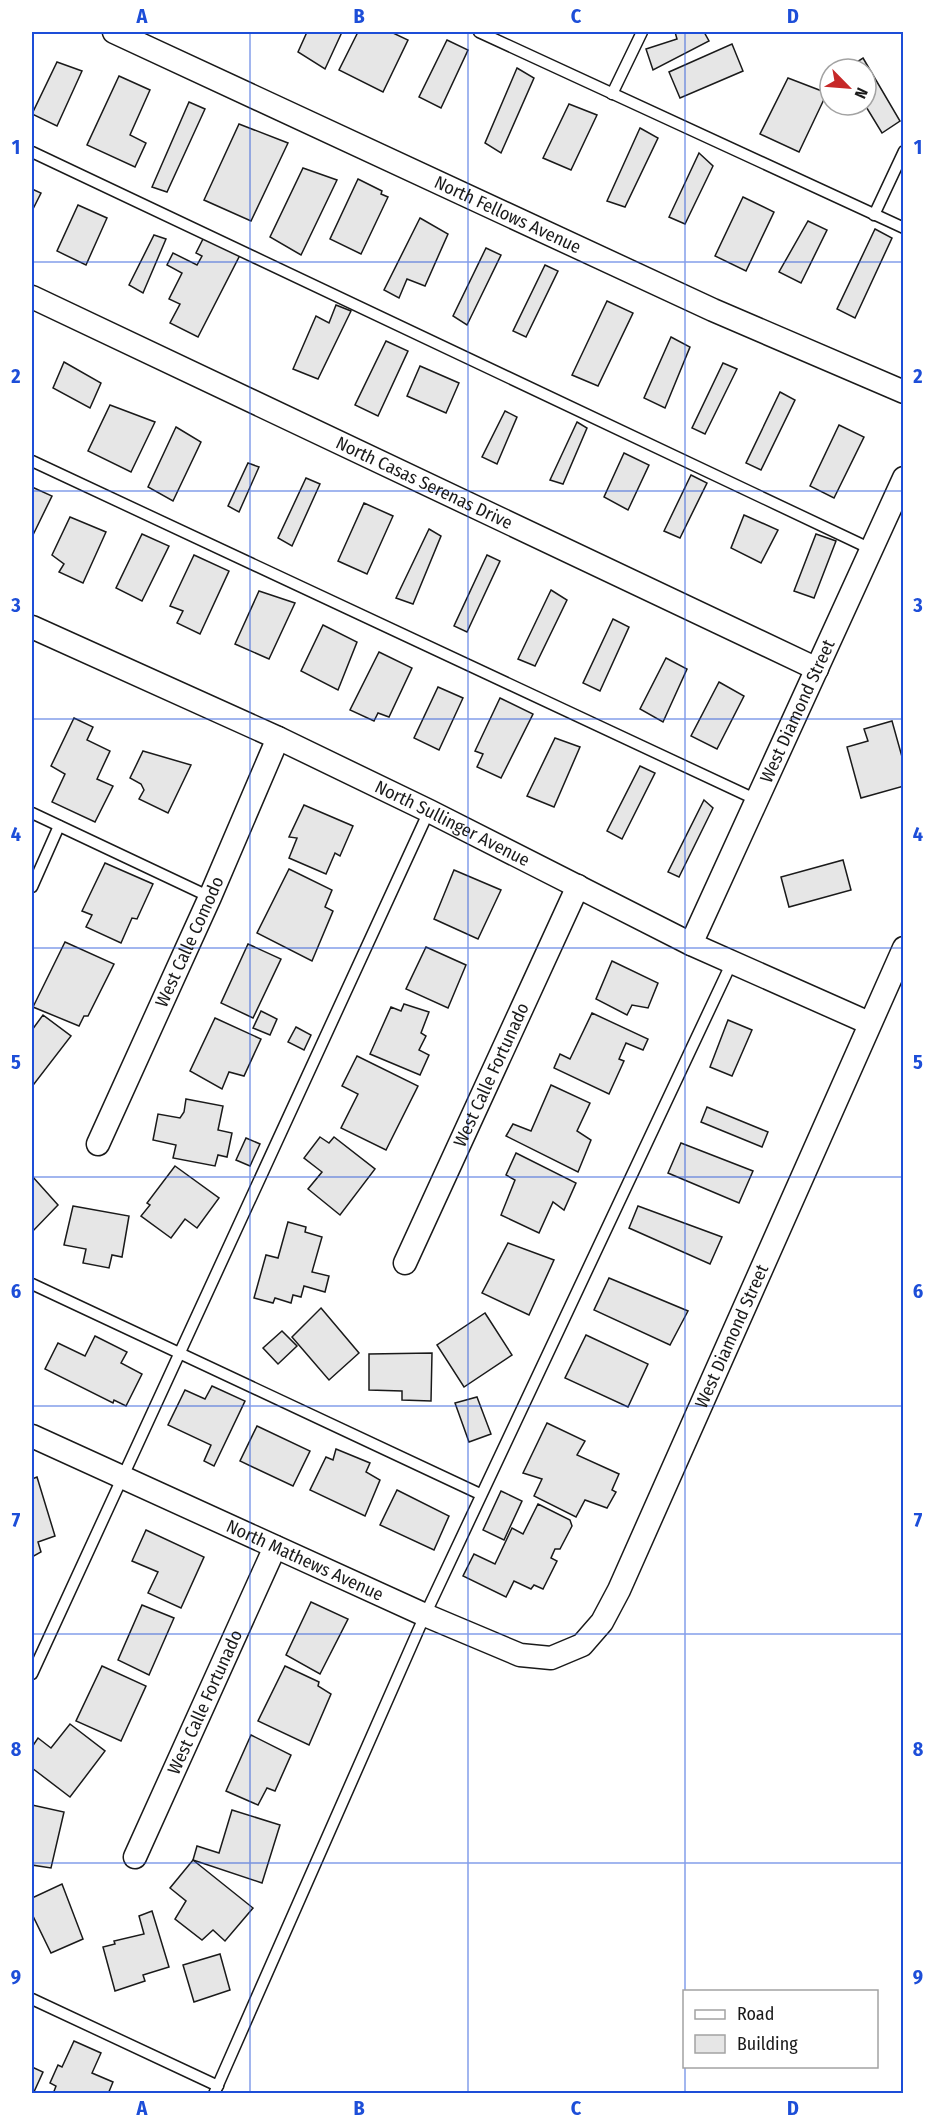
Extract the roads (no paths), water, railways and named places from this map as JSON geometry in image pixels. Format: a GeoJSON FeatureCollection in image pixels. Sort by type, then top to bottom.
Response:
{"type":"FeatureCollection","features":[{"type":"Feature","properties":{"kind":"street","name":"North Fellows Avenue"},"geometry":{"type":"LineString","coordinates":[[114,32],[712,310],[903,392]]}},
{"type":"Feature","properties":{"kind":"street","name":"North Casas Serenas Drive"},"geometry":{"type":"LineString","coordinates":[[32,297],[817,669]]}},
{"type":"Feature","properties":{"kind":"street","name":"West Diamond Street"},"geometry":{"type":"LineString","coordinates":[[691,944],[903,478]]}},
{"type":"Feature","properties":{"kind":"street","name":"North Sullinger Avenue"},"geometry":{"type":"LineString","coordinates":[[32,627],[278,738],[429,810],[691,944],[869,1023]]}},
{"type":"Feature","properties":{"kind":"street","name":"West Calle Comodo"},"geometry":{"type":"LineString","coordinates":[[98,1144],[210,897],[278,738]]}},
{"type":"Feature","properties":{"kind":"street","name":"West Calle Fortunado"},"geometry":{"type":"LineString","coordinates":[[405,1263],[578,886]]}},
{"type":"Feature","properties":{"kind":"street","name":"West Diamond Street"},"geometry":{"type":"LineString","coordinates":[[582,1645],[602,1622],[619,1590],[903,948]]}},
{"type":"Feature","properties":{"kind":"street","name":"North Mathews Avenue"},"geometry":{"type":"LineString","coordinates":[[32,1436],[424,1615],[520,1655],[551,1658],[582,1645]]}},
{"type":"Feature","properties":{"kind":"street","name":"West Calle Fortunado"},"geometry":{"type":"LineString","coordinates":[[135,1857],[275,1547]]}},
{"type":"Feature","properties":{"kind":"lane"},"geometry":{"type":"LineString","coordinates":[[479,32],[903,228]]}},
{"type":"Feature","properties":{"kind":"lane"},"geometry":{"type":"LineString","coordinates":[[612,93],[642,32]]}},
{"type":"Feature","properties":{"kind":"lane"},"geometry":{"type":"LineString","coordinates":[[874,215],[903,151]]}},
{"type":"Feature","properties":{"kind":"lane"},"geometry":{"type":"LineString","coordinates":[[32,152],[871,549]]}},
{"type":"Feature","properties":{"kind":"lane"},"geometry":{"type":"LineString","coordinates":[[32,461],[757,800]]}},
{"type":"Feature","properties":{"kind":"lane"},"geometry":{"type":"LineString","coordinates":[[32,1674],[429,810]]}},
{"type":"Feature","properties":{"kind":"lane"},"geometry":{"type":"LineString","coordinates":[[32,813],[210,897]]}},
{"type":"Feature","properties":{"kind":"lane"},"geometry":{"type":"LineString","coordinates":[[32,887],[59,826]]}},
{"type":"Feature","properties":{"kind":"lane"},"geometry":{"type":"LineString","coordinates":[[32,1999],[216,2090],[424,1615],[732,962]]}},
{"type":"Feature","properties":{"kind":"lane"},"geometry":{"type":"LineString","coordinates":[[32,1284],[480,1494]]}}]}
